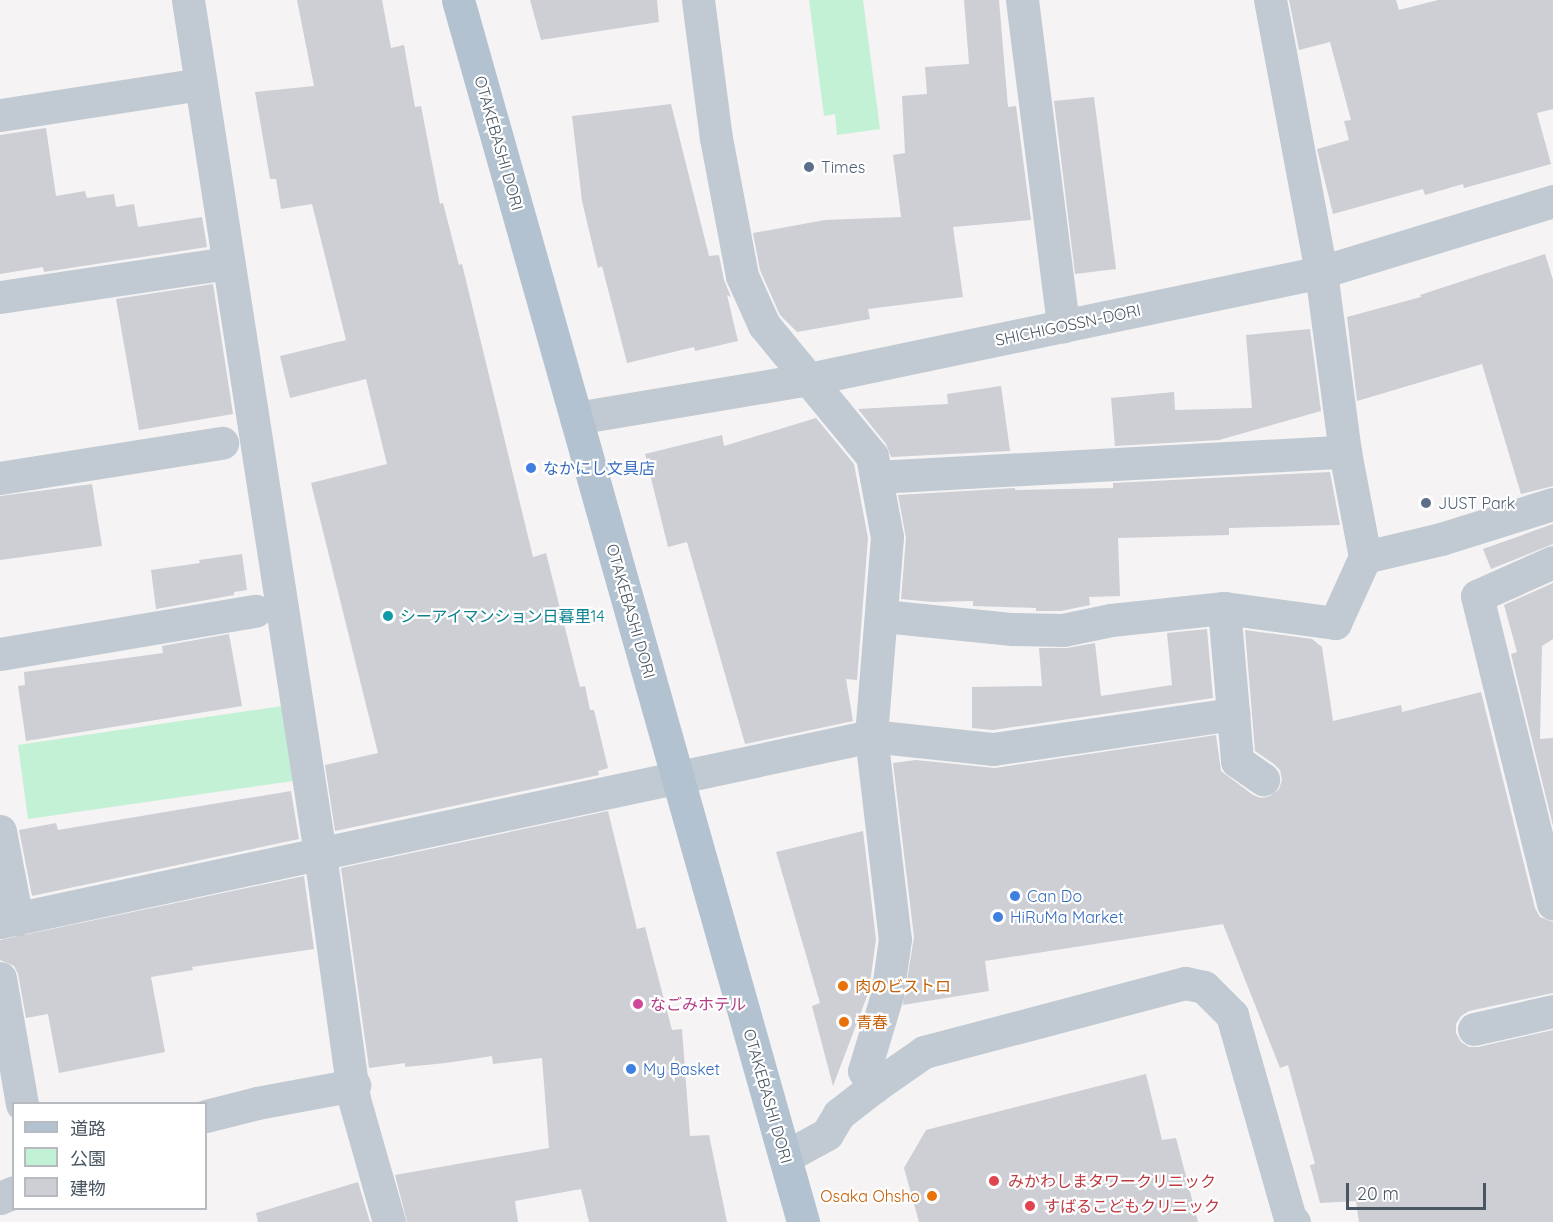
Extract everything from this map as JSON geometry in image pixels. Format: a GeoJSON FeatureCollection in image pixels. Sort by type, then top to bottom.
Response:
{"type":"FeatureCollection","features":[{"type":"Feature","properties":{"kind":"main road","name":"OTAKEBASHI DORI"},"geometry":{"type":"LineString","coordinates":[[458,0],[803,1222]]}},
{"type":"Feature","properties":{"kind":"street"},"geometry":{"type":"LineString","coordinates":[[188,0],[228,263],[238,440],[267,608],[320,854],[354,1085],[354,1099],[389,1222]]}},
{"type":"Feature","properties":{"kind":"street"},"geometry":{"type":"LineString","coordinates":[[698,0],[718,148],[742,276],[764,325],[872,456],[887,537],[883,616],[871,736],[895,939],[887,995],[864,1071],[875,1086]]}},
{"type":"Feature","properties":{"kind":"street"},"geometry":{"type":"LineString","coordinates":[[1022,0],[1063,326]]}},
{"type":"Feature","properties":{"kind":"street"},"geometry":{"type":"LineString","coordinates":[[883,616],[1012,629],[1063,630],[1111,620],[1224,608],[1335,623],[1365,557],[1345,452],[1321,272],[1270,0]]}},
{"type":"Feature","properties":{"kind":"street"},"geometry":{"type":"LineString","coordinates":[[0,115],[201,84]]}},
{"type":"Feature","properties":{"kind":"street","name":"SHICHIGOSSN-DORI"},"geometry":{"type":"LineString","coordinates":[[576,418],[623,408],[809,379],[1321,272],[1553,201]]}},
{"type":"Feature","properties":{"kind":"street"},"geometry":{"type":"LineString","coordinates":[[0,297],[228,263]]}},
{"type":"Feature","properties":{"kind":"street"},"geometry":{"type":"LineString","coordinates":[[0,478],[238,440]]}},
{"type":"Feature","properties":{"kind":"street"},"geometry":{"type":"LineString","coordinates":[[876,477],[1345,452]]}},
{"type":"Feature","properties":{"kind":"street"},"geometry":{"type":"LineString","coordinates":[[1365,557],[1441,539],[1553,504]]}},
{"type":"Feature","properties":{"kind":"street"},"geometry":{"type":"LineString","coordinates":[[1553,562],[1476,596],[1507,709],[1553,904]]}},
{"type":"Feature","properties":{"kind":"street"},"geometry":{"type":"LineString","coordinates":[[0,654],[267,608]]}},
{"type":"Feature","properties":{"kind":"street"},"geometry":{"type":"LineString","coordinates":[[1224,608],[1237,761],[1263,779]]}},
{"type":"Feature","properties":{"kind":"street"},"geometry":{"type":"LineString","coordinates":[[0,831],[8,921],[679,779],[720,766],[871,736],[993,748],[1233,714]]}},
{"type":"Feature","properties":{"kind":"street"},"geometry":{"type":"LineString","coordinates":[[0,978],[22,1102]]}},
{"type":"Feature","properties":{"kind":"street"},"geometry":{"type":"LineString","coordinates":[[785,1157],[827,1134],[839,1114],[924,1052],[1185,983],[1204,987],[1232,1015],[1290,1219],[1294,1222]]}},
{"type":"Feature","properties":{"kind":"street"},"geometry":{"type":"LineString","coordinates":[[1473,1029],[1553,1011]]}},
{"type":"Feature","properties":{"kind":"street"},"geometry":{"type":"LineString","coordinates":[[207,1116],[257,1102],[354,1085]]}},
{"type":"Feature","properties":{"kind":"green space"},"geometry":{"type":"Polygon","coordinates":[[[809,0],[863,0],[880,129],[837,135],[835,114],[824,116],[809,0]]]}},
{"type":"Feature","properties":{"kind":"green space"},"geometry":{"type":"Polygon","coordinates":[[[282,706],[293,781],[28,819],[18,745],[282,706]]]}},
{"type":"Feature","properties":{"kind":"building"},"geometry":{"type":"Polygon","coordinates":[[[297,0],[382,0],[391,48],[404,45],[415,107],[421,106],[440,204],[443,203],[459,265],[462,264],[533,557],[546,553],[580,687],[585,686],[590,710],[594,710],[608,768],[598,771],[599,775],[335,831],[325,765],[378,753],[311,483],[387,464],[366,379],[290,398],[280,356],[346,340],[312,204],[281,209],[276,179],[270,179],[255,92],[314,86],[297,0]]]}},
{"type":"Feature","properties":{"kind":"building"},"geometry":{"type":"Polygon","coordinates":[[[530,0],[657,0],[659,22],[541,40],[530,0]]]}},
{"type":"Feature","properties":{"kind":"building"},"geometry":{"type":"Polygon","coordinates":[[[964,0],[999,0],[1008,107],[1016,106],[1031,220],[953,227],[963,297],[868,309],[870,319],[797,332],[780,315],[760,270],[753,233],[825,220],[901,217],[893,155],[905,153],[902,96],[927,94],[925,67],[969,64],[964,0]]]}},
{"type":"Feature","properties":{"kind":"building"},"geometry":{"type":"Polygon","coordinates":[[[1289,0],[1396,0],[1399,10],[1438,0],[1553,0],[1553,109],[1537,113],[1551,164],[1464,188],[1463,184],[1425,195],[1423,189],[1333,214],[1317,149],[1349,140],[1344,121],[1351,120],[1330,42],[1299,50],[1289,0]]]}},
{"type":"Feature","properties":{"kind":"building"},"geometry":{"type":"Polygon","coordinates":[[[1094,97],[1116,269],[1075,274],[1054,101],[1094,97]]]}},
{"type":"Feature","properties":{"kind":"building"},"geometry":{"type":"Polygon","coordinates":[[[671,104],[709,256],[719,255],[724,280],[731,297],[727,295],[738,341],[695,351],[694,347],[627,363],[602,266],[598,268],[582,201],[572,116],[671,104]]]}},
{"type":"Feature","properties":{"kind":"building"},"geometry":{"type":"Polygon","coordinates":[[[46,128],[56,196],[85,191],[87,198],[114,194],[116,207],[134,204],[138,227],[202,217],[207,247],[44,272],[43,267],[0,274],[0,135],[46,128]]]}},
{"type":"Feature","properties":{"kind":"building"},"geometry":{"type":"Polygon","coordinates":[[[1545,254],[1553,280],[1553,486],[1521,494],[1482,364],[1357,401],[1347,317],[1421,297],[1420,295],[1545,254]]]}},
{"type":"Feature","properties":{"kind":"building"},"geometry":{"type":"Polygon","coordinates":[[[213,284],[233,414],[139,430],[116,299],[213,284]]]}},
{"type":"Feature","properties":{"kind":"building"},"geometry":{"type":"Polygon","coordinates":[[[1310,329],[1321,411],[1219,440],[1115,446],[1111,398],[1174,392],[1175,410],[1252,408],[1246,335],[1310,329]]]}},
{"type":"Feature","properties":{"kind":"building"},"geometry":{"type":"Polygon","coordinates":[[[1001,386],[1010,451],[891,457],[886,444],[858,409],[948,404],[947,394],[1001,386]]]}},
{"type":"Feature","properties":{"kind":"building"},"geometry":{"type":"Polygon","coordinates":[[[816,418],[854,464],[868,538],[857,680],[846,679],[853,721],[745,744],[687,542],[668,547],[645,454],[722,435],[724,446],[816,418]]]}},
{"type":"Feature","properties":{"kind":"building"},"geometry":{"type":"Polygon","coordinates":[[[1330,472],[1340,525],[1229,528],[1229,535],[1118,538],[1120,596],[1089,597],[1090,605],[1061,611],[1036,611],[1036,608],[973,606],[973,601],[932,602],[901,599],[906,538],[898,495],[1015,488],[1015,490],[1113,488],[1113,483],[1330,472]]]}},
{"type":"Feature","properties":{"kind":"building"},"geometry":{"type":"Polygon","coordinates":[[[92,484],[102,546],[0,560],[0,496],[92,484]]]}},
{"type":"Feature","properties":{"kind":"building"},"geometry":{"type":"Polygon","coordinates":[[[1553,524],[1553,544],[1491,569],[1483,549],[1553,524]]]}},
{"type":"Feature","properties":{"kind":"building"},"geometry":{"type":"Polygon","coordinates":[[[242,554],[247,590],[234,592],[234,595],[156,609],[151,570],[242,554]]]}},
{"type":"Feature","properties":{"kind":"building"},"geometry":{"type":"Polygon","coordinates":[[[1553,583],[1553,639],[1542,646],[1540,739],[1553,738],[1553,826],[1511,654],[1517,652],[1504,605],[1553,583]]]}},
{"type":"Feature","properties":{"kind":"building"},"geometry":{"type":"Polygon","coordinates":[[[1207,629],[1213,698],[993,730],[972,728],[972,687],[1042,686],[1039,648],[1067,648],[1095,643],[1101,696],[1172,685],[1167,633],[1207,629]]]}},
{"type":"Feature","properties":{"kind":"building"},"geometry":{"type":"Polygon","coordinates":[[[1245,630],[1312,639],[1322,647],[1333,721],[1401,705],[1402,712],[1481,692],[1535,908],[1540,917],[1553,922],[1553,993],[1469,1011],[1461,1016],[1456,1024],[1456,1033],[1461,1042],[1469,1047],[1478,1047],[1553,1030],[1553,1222],[1359,1222],[1356,1201],[1320,1203],[1310,1165],[1315,1164],[1288,1065],[1280,1068],[1223,924],[985,961],[989,991],[903,1005],[914,937],[893,763],[916,760],[995,768],[1216,735],[1221,771],[1253,795],[1261,798],[1270,796],[1279,789],[1282,780],[1280,770],[1255,751],[1245,630]]]}},
{"type":"Feature","properties":{"kind":"building"},"geometry":{"type":"Polygon","coordinates":[[[229,634],[242,706],[26,741],[18,686],[25,685],[24,672],[163,653],[162,646],[229,634]]]}},
{"type":"Feature","properties":{"kind":"building"},"geometry":{"type":"Polygon","coordinates":[[[291,791],[299,839],[32,896],[19,830],[56,823],[58,830],[291,791]]]}},
{"type":"Feature","properties":{"kind":"building"},"geometry":{"type":"Polygon","coordinates":[[[608,811],[637,929],[645,927],[672,1030],[682,1029],[690,1136],[709,1135],[727,1222],[589,1222],[581,1189],[515,1201],[518,1222],[407,1222],[395,1175],[549,1148],[542,1058],[493,1064],[492,1056],[405,1067],[405,1063],[369,1068],[341,868],[608,811]]]}},
{"type":"Feature","properties":{"kind":"building"},"geometry":{"type":"Polygon","coordinates":[[[863,831],[876,939],[869,991],[833,1086],[812,1006],[820,1003],[776,852],[863,831]]]}},
{"type":"Feature","properties":{"kind":"building"},"geometry":{"type":"Polygon","coordinates":[[[304,876],[314,949],[192,967],[193,970],[151,977],[165,1052],[59,1073],[48,1014],[26,1018],[18,974],[14,966],[0,960],[0,940],[304,876]]]}},
{"type":"Feature","properties":{"kind":"building"},"geometry":{"type":"Polygon","coordinates":[[[1146,1074],[1162,1140],[1176,1138],[1198,1222],[919,1222],[904,1168],[926,1130],[1146,1074]]]}},
{"type":"Feature","properties":{"kind":"building"},"geometry":{"type":"Polygon","coordinates":[[[358,1182],[370,1222],[258,1222],[256,1213],[358,1182]]]}},
{"type":"Feature","properties":{"kind":"place","name":"Times"},"geometry":{"type":"Point","coordinates":[809,167]}},
{"type":"Feature","properties":{"kind":"place","name":"なかにし文具店"},"geometry":{"type":"Point","coordinates":[531,468]}},
{"type":"Feature","properties":{"kind":"place","name":"JUST Park"},"geometry":{"type":"Point","coordinates":[1426,503]}},
{"type":"Feature","properties":{"kind":"place","name":"シーアイマンション日暮里14"},"geometry":{"type":"Point","coordinates":[388,616]}},
{"type":"Feature","properties":{"kind":"place","name":"Can Do"},"geometry":{"type":"Point","coordinates":[1015,896]}},
{"type":"Feature","properties":{"kind":"place","name":"HiRuMa Market"},"geometry":{"type":"Point","coordinates":[998,917]}},
{"type":"Feature","properties":{"kind":"place","name":"肉のビストロ"},"geometry":{"type":"Point","coordinates":[843,986]}},
{"type":"Feature","properties":{"kind":"place","name":"なごみホテル"},"geometry":{"type":"Point","coordinates":[638,1004]}},
{"type":"Feature","properties":{"kind":"place","name":"青春"},"geometry":{"type":"Point","coordinates":[844,1022]}},
{"type":"Feature","properties":{"kind":"place","name":"My Basket"},"geometry":{"type":"Point","coordinates":[631,1069]}},
{"type":"Feature","properties":{"kind":"place","name":"みかわしまタワークリニック"},"geometry":{"type":"Point","coordinates":[994,1181]}},
{"type":"Feature","properties":{"kind":"place","name":"Osaka Ohsho"},"geometry":{"type":"Point","coordinates":[932,1196]}},
{"type":"Feature","properties":{"kind":"place","name":"すばるこどもクリニック"},"geometry":{"type":"Point","coordinates":[1030,1206]}}]}
